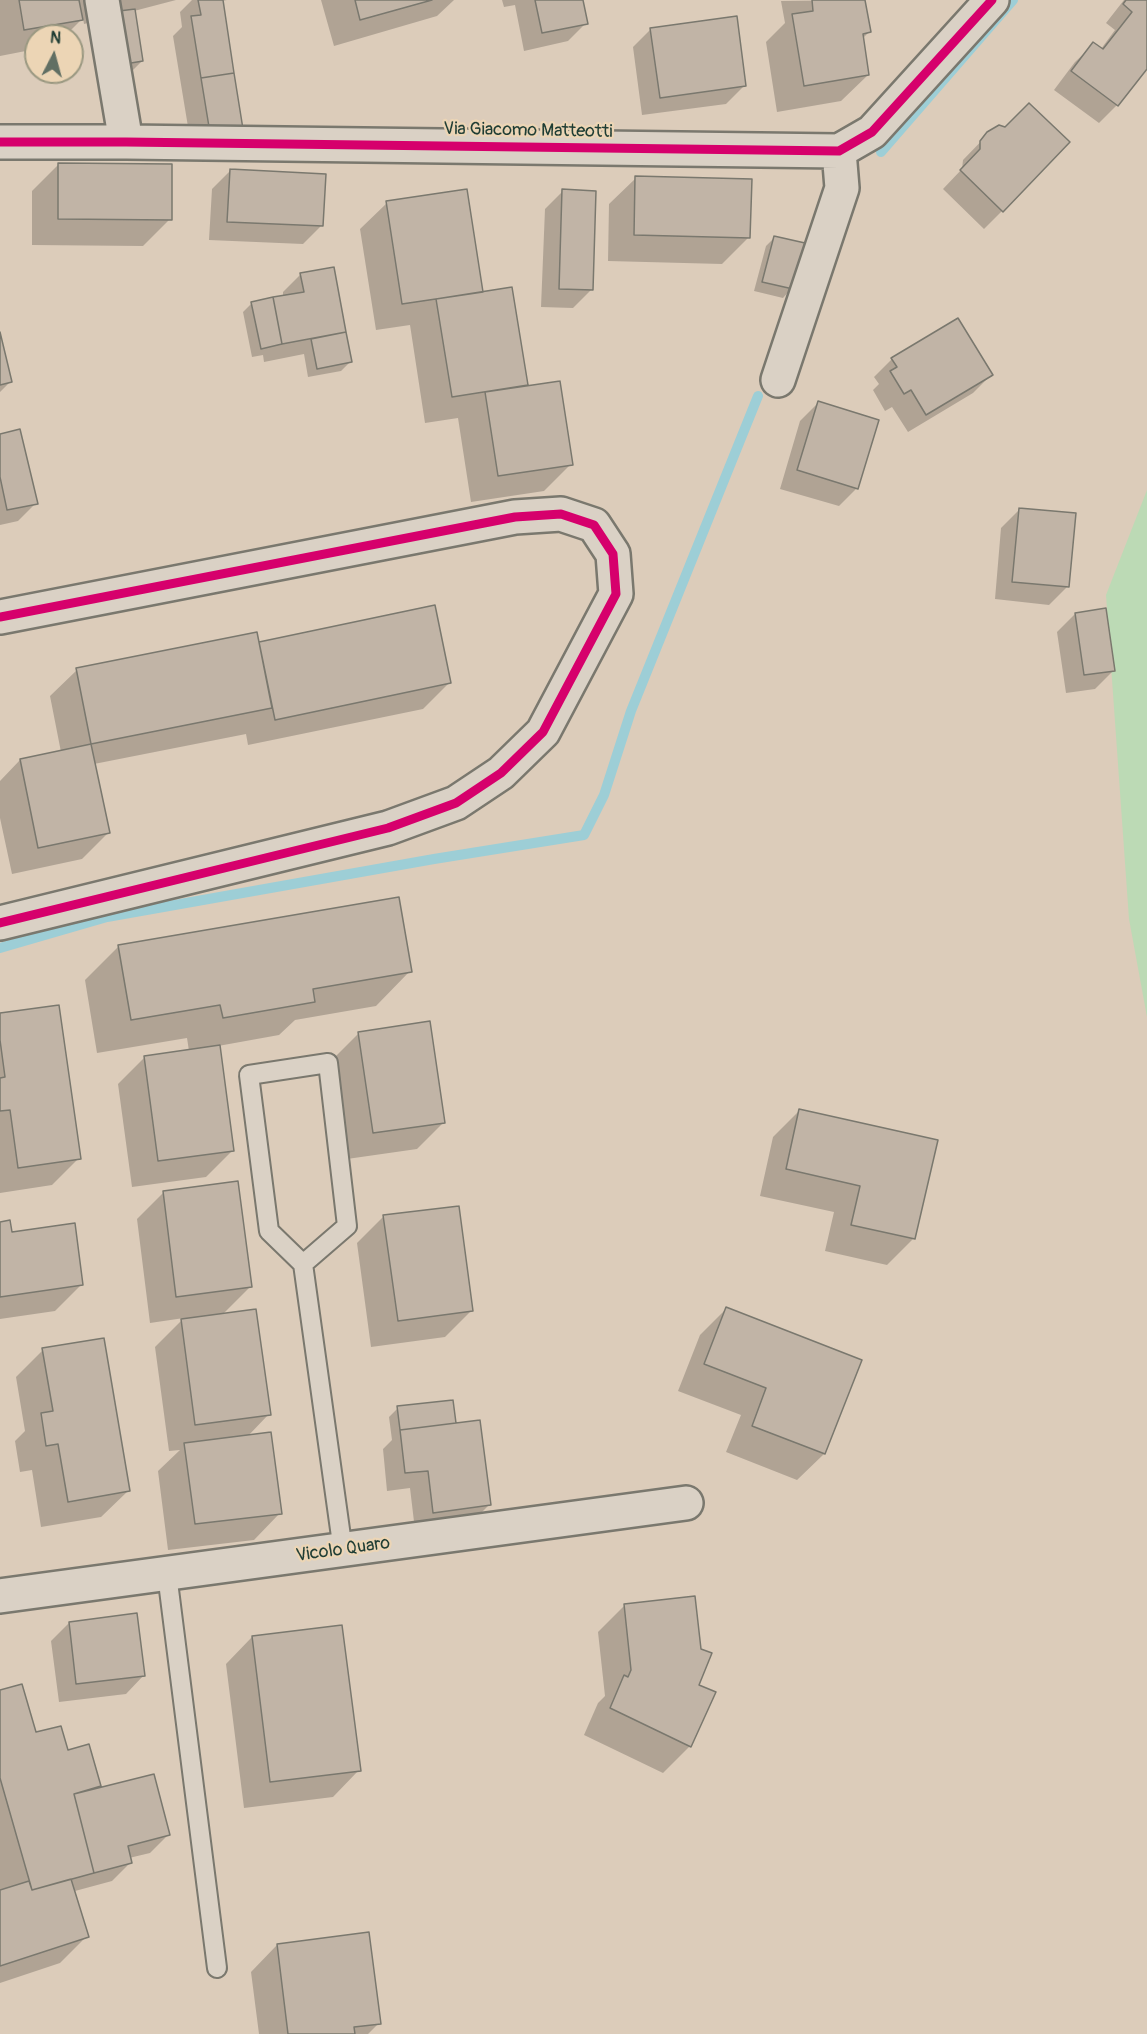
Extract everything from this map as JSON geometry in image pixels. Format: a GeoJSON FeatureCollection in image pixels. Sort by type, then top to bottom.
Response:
{"type":"FeatureCollection","features":[{"type":"Feature","properties":{"kind":"street"},"geometry":{"type":"LineString","coordinates":[[102,0],[126,142]]}},
{"type":"Feature","properties":{"kind":"street"},"geometry":{"type":"LineString","coordinates":[[778,380],[842,188],[839,151],[872,132],[992,0]]}},
{"type":"Feature","properties":{"kind":"street","name":"Via Giacomo Matteotti"},"geometry":{"type":"LineString","coordinates":[[0,142],[839,151]]}},
{"type":"Feature","properties":{"kind":"street"},"geometry":{"type":"LineString","coordinates":[[0,617],[515,517],[561,514],[594,525],[613,554],[616,594],[543,732],[501,773],[456,803],[388,828],[0,924]]}},
{"type":"Feature","properties":{"kind":"street","name":"Vicolo Quaro"},"geometry":{"type":"LineString","coordinates":[[0,1596],[686,1503]]}},
{"type":"Feature","properties":{"kind":"lane"},"geometry":{"type":"LineString","coordinates":[[303,1264],[347,1226],[328,1063],[249,1075],[269,1231],[303,1264],[343,1551]]}},
{"type":"Feature","properties":{"kind":"lane"},"geometry":{"type":"LineString","coordinates":[[167,1574],[217,1968]]}},
{"type":"Feature","properties":{"kind":"green space"},"geometry":{"type":"Polygon","coordinates":[[[1147,490],[1147,1017],[1129,919],[1106,595],[1147,490]]]}},
{"type":"Feature","properties":{"kind":"building"},"geometry":{"type":"Polygon","coordinates":[[[19,0],[79,0],[83,20],[59,24],[24,24],[24,30],[19,0]]]}},
{"type":"Feature","properties":{"kind":"building"},"geometry":{"type":"Polygon","coordinates":[[[198,0],[223,0],[234,73],[201,78],[191,16],[201,15],[198,0]]]}},
{"type":"Feature","properties":{"kind":"building"},"geometry":{"type":"Polygon","coordinates":[[[355,0],[432,0],[360,20],[355,0]]]}},
{"type":"Feature","properties":{"kind":"building"},"geometry":{"type":"Polygon","coordinates":[[[535,0],[583,0],[588,24],[542,33],[535,0]]]}},
{"type":"Feature","properties":{"kind":"building"},"geometry":{"type":"Polygon","coordinates":[[[812,0],[865,0],[871,32],[863,34],[869,75],[804,86],[792,14],[813,11],[812,0]]]}},
{"type":"Feature","properties":{"kind":"building"},"geometry":{"type":"Polygon","coordinates":[[[1126,0],[1147,0],[1147,69],[1118,106],[1071,71],[1093,42],[1103,49],[1132,12],[1123,4],[1126,0]]]}},
{"type":"Feature","properties":{"kind":"building"},"geometry":{"type":"Polygon","coordinates":[[[135,9],[143,61],[119,65],[111,12],[135,9]]]}},
{"type":"Feature","properties":{"kind":"building"},"geometry":{"type":"Polygon","coordinates":[[[737,16],[746,86],[660,98],[650,28],[737,16]]]}},
{"type":"Feature","properties":{"kind":"building"},"geometry":{"type":"Polygon","coordinates":[[[234,73],[243,129],[210,133],[201,78],[234,73]]]}},
{"type":"Feature","properties":{"kind":"building"},"geometry":{"type":"Polygon","coordinates":[[[1029,103],[1070,142],[1003,212],[960,170],[980,149],[980,141],[987,132],[999,125],[1005,127],[1029,103]]]}},
{"type":"Feature","properties":{"kind":"building"},"geometry":{"type":"Polygon","coordinates":[[[58,163],[172,164],[172,220],[58,219],[58,163]]]}},
{"type":"Feature","properties":{"kind":"building"},"geometry":{"type":"Polygon","coordinates":[[[230,169],[326,174],[323,226],[227,222],[230,169]]]}},
{"type":"Feature","properties":{"kind":"building"},"geometry":{"type":"Polygon","coordinates":[[[635,176],[752,179],[750,238],[634,235],[635,176]]]}},
{"type":"Feature","properties":{"kind":"building"},"geometry":{"type":"Polygon","coordinates":[[[467,189],[483,292],[402,304],[386,201],[467,189]]]}},
{"type":"Feature","properties":{"kind":"building"},"geometry":{"type":"Polygon","coordinates":[[[562,189],[596,191],[593,290],[559,289],[562,189]]]}},
{"type":"Feature","properties":{"kind":"building"},"geometry":{"type":"Polygon","coordinates":[[[774,236],[805,243],[793,289],[762,282],[774,236]]]}},
{"type":"Feature","properties":{"kind":"building"},"geometry":{"type":"Polygon","coordinates":[[[334,267],[346,332],[282,344],[273,297],[304,292],[300,273],[334,267]]]}},
{"type":"Feature","properties":{"kind":"building"},"geometry":{"type":"Polygon","coordinates":[[[512,287],[528,385],[452,397],[436,299],[512,287]]]}},
{"type":"Feature","properties":{"kind":"building"},"geometry":{"type":"Polygon","coordinates":[[[273,297],[282,344],[261,349],[251,302],[273,297]]]}},
{"type":"Feature","properties":{"kind":"building"},"geometry":{"type":"Polygon","coordinates":[[[958,318],[993,375],[926,415],[911,390],[904,394],[890,371],[897,367],[891,358],[958,318]]]}},
{"type":"Feature","properties":{"kind":"building"},"geometry":{"type":"Polygon","coordinates":[[[0,332],[12,382],[0,385],[0,332]]]}},
{"type":"Feature","properties":{"kind":"building"},"geometry":{"type":"Polygon","coordinates":[[[346,332],[352,362],[317,369],[311,339],[346,332]]]}},
{"type":"Feature","properties":{"kind":"building"},"geometry":{"type":"Polygon","coordinates":[[[560,381],[573,465],[498,476],[485,392],[560,381]]]}},
{"type":"Feature","properties":{"kind":"building"},"geometry":{"type":"Polygon","coordinates":[[[818,401],[879,420],[858,489],[797,470],[818,401]]]}},
{"type":"Feature","properties":{"kind":"building"},"geometry":{"type":"Polygon","coordinates":[[[20,429],[38,504],[7,510],[0,477],[0,434],[20,429]]]}},
{"type":"Feature","properties":{"kind":"building"},"geometry":{"type":"Polygon","coordinates":[[[1019,508],[1076,513],[1069,587],[1012,582],[1019,508]]]}},
{"type":"Feature","properties":{"kind":"building"},"geometry":{"type":"Polygon","coordinates":[[[435,605],[451,683],[275,720],[259,642],[435,605]]]}},
{"type":"Feature","properties":{"kind":"building"},"geometry":{"type":"Polygon","coordinates":[[[1106,608],[1115,671],[1084,675],[1075,613],[1106,608]]]}},
{"type":"Feature","properties":{"kind":"building"},"geometry":{"type":"Polygon","coordinates":[[[257,632],[272,708],[91,744],[76,668],[257,632]]]}},
{"type":"Feature","properties":{"kind":"building"},"geometry":{"type":"Polygon","coordinates":[[[91,744],[110,833],[38,848],[20,759],[91,744]]]}},
{"type":"Feature","properties":{"kind":"building"},"geometry":{"type":"Polygon","coordinates":[[[399,897],[412,972],[313,989],[315,1002],[223,1018],[220,1005],[131,1020],[118,945],[399,897]]]}},
{"type":"Feature","properties":{"kind":"building"},"geometry":{"type":"Polygon","coordinates":[[[59,1005],[81,1159],[18,1168],[10,1110],[0,1111],[0,1078],[5,1077],[0,1040],[0,1013],[59,1005]]]}},
{"type":"Feature","properties":{"kind":"building"},"geometry":{"type":"Polygon","coordinates":[[[430,1021],[445,1123],[373,1133],[358,1032],[430,1021]]]}},
{"type":"Feature","properties":{"kind":"building"},"geometry":{"type":"Polygon","coordinates":[[[220,1045],[234,1151],[158,1161],[144,1056],[220,1045]]]}},
{"type":"Feature","properties":{"kind":"building"},"geometry":{"type":"Polygon","coordinates":[[[799,1109],[938,1140],[915,1239],[851,1225],[860,1186],[786,1169],[799,1109]]]}},
{"type":"Feature","properties":{"kind":"building"},"geometry":{"type":"Polygon","coordinates":[[[238,1181],[252,1287],[176,1297],[163,1191],[238,1181]]]}},
{"type":"Feature","properties":{"kind":"building"},"geometry":{"type":"Polygon","coordinates":[[[459,1206],[473,1311],[398,1321],[383,1215],[459,1206]]]}},
{"type":"Feature","properties":{"kind":"building"},"geometry":{"type":"Polygon","coordinates":[[[10,1220],[12,1232],[75,1223],[83,1285],[0,1297],[0,1222],[10,1220]]]}},
{"type":"Feature","properties":{"kind":"building"},"geometry":{"type":"Polygon","coordinates":[[[726,1307],[862,1360],[825,1454],[752,1426],[766,1388],[704,1364],[726,1307]]]}},
{"type":"Feature","properties":{"kind":"building"},"geometry":{"type":"Polygon","coordinates":[[[256,1309],[271,1415],[195,1425],[181,1319],[256,1309]]]}},
{"type":"Feature","properties":{"kind":"building"},"geometry":{"type":"Polygon","coordinates":[[[104,1338],[130,1491],[68,1502],[58,1444],[46,1446],[41,1413],[53,1411],[42,1348],[104,1338]]]}},
{"type":"Feature","properties":{"kind":"building"},"geometry":{"type":"Polygon","coordinates":[[[453,1400],[456,1423],[400,1430],[397,1406],[453,1400]]]}},
{"type":"Feature","properties":{"kind":"building"},"geometry":{"type":"Polygon","coordinates":[[[480,1420],[491,1505],[433,1513],[428,1471],[405,1473],[400,1430],[480,1420]]]}},
{"type":"Feature","properties":{"kind":"building"},"geometry":{"type":"Polygon","coordinates":[[[271,1432],[282,1514],[195,1524],[184,1443],[271,1432]]]}},
{"type":"Feature","properties":{"kind":"building"},"geometry":{"type":"Polygon","coordinates":[[[695,1596],[701,1649],[712,1653],[699,1685],[716,1692],[691,1747],[610,1708],[624,1675],[628,1677],[631,1670],[624,1604],[695,1596]]]}},
{"type":"Feature","properties":{"kind":"building"},"geometry":{"type":"Polygon","coordinates":[[[137,1613],[145,1676],[76,1684],[69,1622],[137,1613]]]}},
{"type":"Feature","properties":{"kind":"building"},"geometry":{"type":"Polygon","coordinates":[[[342,1625],[361,1771],[270,1782],[252,1636],[342,1625]]]}},
{"type":"Feature","properties":{"kind":"building"},"geometry":{"type":"Polygon","coordinates":[[[22,1684],[36,1732],[61,1726],[68,1750],[89,1744],[101,1786],[74,1794],[94,1873],[32,1890],[0,1778],[0,1690],[22,1684]]]}},
{"type":"Feature","properties":{"kind":"building"},"geometry":{"type":"Polygon","coordinates":[[[154,1774],[170,1835],[128,1846],[132,1863],[94,1873],[74,1794],[154,1774]]]}},
{"type":"Feature","properties":{"kind":"building"},"geometry":{"type":"Polygon","coordinates":[[[71,1879],[89,1937],[0,1966],[0,1890],[29,1881],[32,1890],[71,1879]]]}},
{"type":"Feature","properties":{"kind":"building"},"geometry":{"type":"Polygon","coordinates":[[[369,1932],[381,2024],[354,2027],[355,2034],[288,2034],[277,1944],[369,1932]]]}},
{"type":"Feature","properties":{"kind":"waterway"},"geometry":{"type":"LineString","coordinates":[[881,152],[1013,0]]}},
{"type":"Feature","properties":{"kind":"waterway"},"geometry":{"type":"LineString","coordinates":[[0,948],[107,917],[584,835],[604,795],[631,711],[758,396]]}},
{"type":"Feature","properties":{"kind":"cycle path"},"geometry":{"type":"LineString","coordinates":[[0,142],[839,151],[872,132],[992,0]]}},
{"type":"Feature","properties":{"kind":"cycle path"},"geometry":{"type":"LineString","coordinates":[[0,617],[515,517],[561,514],[594,525],[613,554],[616,594],[543,732],[501,773],[456,803],[388,828],[0,923]]}}]}
